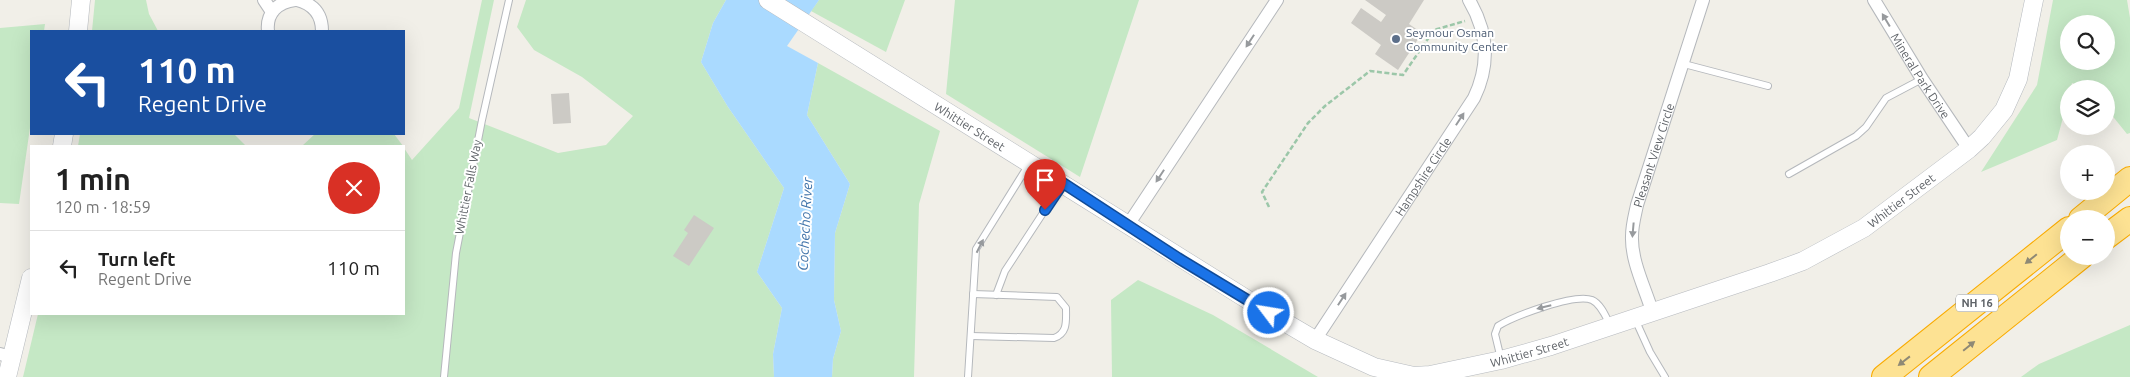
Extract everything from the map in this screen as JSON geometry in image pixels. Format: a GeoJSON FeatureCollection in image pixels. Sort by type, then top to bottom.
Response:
{"type":"FeatureCollection","features":[{"type":"Feature","properties":{"kind":"highway"},"geometry":{"type":"LineString","coordinates":[[2092,210],[2130,179]]}},
{"type":"Feature","properties":{"kind":"highway"},"geometry":{"type":"LineString","coordinates":[[2115,230],[2130,219]]}},
{"type":"Feature","properties":{"kind":"highway","name":"NH 16"},"geometry":{"type":"LineString","coordinates":[[1884,377],[2060,235]]}},
{"type":"Feature","properties":{"kind":"highway","name":"NH 16"},"geometry":{"type":"LineString","coordinates":[[1931,377],[2071,265]]}},
{"type":"Feature","properties":{"kind":"street"},"geometry":{"type":"LineString","coordinates":[[78,30],[80,0]]}},
{"type":"Feature","properties":{"kind":"street"},"geometry":{"type":"LineString","coordinates":[[264,0],[272,12]]}},
{"type":"Feature","properties":{"kind":"street"},"geometry":{"type":"LineString","coordinates":[[268,30],[268,20],[278,5],[296,0],[305,2],[313,7],[319,14],[322,30]]}},
{"type":"Feature","properties":{"kind":"street","name":"Whittier Street"},"geometry":{"type":"LineString","coordinates":[[768,0],[1030,162],[1178,258],[1315,340],[1374,368],[1414,376],[1450,372],[1501,360],[1611,326],[1770,273],[1819,253],[1864,228],[1969,150],[1994,124],[2012,94],[2022,62],[2034,0]]}},
{"type":"Feature","properties":{"kind":"street"},"geometry":{"type":"LineString","coordinates":[[1128,224],[1277,0]]}},
{"type":"Feature","properties":{"kind":"street","name":"Hampshire Circle"},"geometry":{"type":"LineString","coordinates":[[1315,340],[1474,98],[1482,82],[1486,48],[1483,30],[1469,0]]}},
{"type":"Feature","properties":{"kind":"street","name":"Pleasant View Circle"},"geometry":{"type":"LineString","coordinates":[[1652,311],[1634,254],[1633,223],[1654,152],[1704,0]]}},
{"type":"Feature","properties":{"kind":"street","name":"Mineral Park Drive"},"geometry":{"type":"LineString","coordinates":[[1874,0],[1922,79],[1969,150]]}},
{"type":"Feature","properties":{"kind":"street"},"geometry":{"type":"LineString","coordinates":[[8,377],[6,356],[30,281]]}},
{"type":"Feature","properties":{"kind":"lane","name":"Whittier Falls Way"},"geometry":{"type":"LineString","coordinates":[[444,377],[456,253],[482,120],[509,0]]}},
{"type":"Feature","properties":{"kind":"lane"},"geometry":{"type":"LineString","coordinates":[[1684,64],[1768,86]]}},
{"type":"Feature","properties":{"kind":"lane"},"geometry":{"type":"LineString","coordinates":[[1789,174],[1856,136],[1866,128],[1886,98],[1922,79]]}},
{"type":"Feature","properties":{"kind":"lane"},"geometry":{"type":"LineString","coordinates":[[968,377],[976,249],[1030,162]]}},
{"type":"Feature","properties":{"kind":"lane"},"geometry":{"type":"LineString","coordinates":[[996,295],[1005,271],[1063,183]]}},
{"type":"Feature","properties":{"kind":"lane"},"geometry":{"type":"LineString","coordinates":[[971,336],[1054,338],[1061,335],[1065,330],[1066,308],[1057,298],[973,294]]}},
{"type":"Feature","properties":{"kind":"lane"},"geometry":{"type":"LineString","coordinates":[[1501,360],[1495,334],[1498,326],[1507,320],[1534,310],[1582,298],[1594,301],[1611,326]]}},
{"type":"Feature","properties":{"kind":"lane"},"geometry":{"type":"LineString","coordinates":[[1635,317],[1650,352],[1665,377]]}},
{"type":"Feature","properties":{"kind":"path"},"geometry":{"type":"LineString","coordinates":[[1269,208],[1262,192],[1308,123],[1325,106],[1370,71],[1403,75],[1434,30],[1452,25]]}},
{"type":"Feature","properties":{"kind":"green space"},"geometry":{"type":"Polygon","coordinates":[[[95,0],[146,0],[149,14],[157,30],[92,30],[95,0]]]}},
{"type":"Feature","properties":{"kind":"green space"},"geometry":{"type":"Polygon","coordinates":[[[482,0],[494,0],[469,118],[558,153],[606,145],[633,116],[582,77],[534,50],[517,27],[526,0],[726,0],[713,23],[701,62],[728,107],[784,188],[757,272],[782,308],[773,354],[774,377],[23,377],[38,315],[405,315],[405,150],[412,160],[459,108],[482,0]]]}},
{"type":"Feature","properties":{"kind":"green space"},"geometry":{"type":"Polygon","coordinates":[[[819,0],[905,0],[886,52],[811,11],[819,0]]]}},
{"type":"Feature","properties":{"kind":"green space"},"geometry":{"type":"Polygon","coordinates":[[[955,0],[1139,0],[1080,177],[946,94],[955,0]]]}},
{"type":"Feature","properties":{"kind":"green space"},"geometry":{"type":"Polygon","coordinates":[[[2053,0],[2127,0],[2130,18],[2130,133],[2127,134],[2115,119],[2115,80],[2060,80],[2060,129],[2057,140],[1981,172],[2037,85],[2053,0]]]}},
{"type":"Feature","properties":{"kind":"green space"},"geometry":{"type":"Polygon","coordinates":[[[45,24],[44,30],[30,30],[30,128],[19,204],[0,203],[0,28],[45,24]]]}},
{"type":"Feature","properties":{"kind":"green space"},"geometry":{"type":"Polygon","coordinates":[[[818,63],[940,131],[919,204],[914,377],[832,377],[833,359],[841,331],[834,300],[835,233],[850,184],[807,115],[818,63]]]}},
{"type":"Feature","properties":{"kind":"green space"},"geometry":{"type":"Polygon","coordinates":[[[80,135],[235,135],[245,145],[78,145],[80,135]]]}},
{"type":"Feature","properties":{"kind":"green space"},"geometry":{"type":"Polygon","coordinates":[[[314,135],[395,135],[402,145],[303,145],[314,135]]]}},
{"type":"Feature","properties":{"kind":"green space"},"geometry":{"type":"Polygon","coordinates":[[[1138,280],[1213,315],[1318,377],[1112,377],[1111,300],[1138,280]]]}},
{"type":"Feature","properties":{"kind":"green space"},"geometry":{"type":"Polygon","coordinates":[[[2130,325],[2130,377],[2021,377],[2039,364],[2130,325]]]}},
{"type":"Feature","properties":{"kind":"water","name":"Cochecho River"},"geometry":{"type":"Polygon","coordinates":[[[726,0],[819,0],[787,46],[818,63],[807,115],[850,184],[835,233],[834,300],[841,331],[833,359],[832,377],[774,377],[773,354],[782,308],[757,272],[784,188],[728,107],[701,62],[713,23],[726,0]]]}},
{"type":"Feature","properties":{"kind":"building","name":"Seymour Osman Community Center"},"geometry":{"type":"Polygon","coordinates":[[[1365,0],[1424,0],[1409,24],[1422,33],[1398,70],[1375,54],[1381,45],[1351,23],[1361,8],[1381,22],[1386,15],[1365,0]]]}},
{"type":"Feature","properties":{"kind":"building"},"geometry":{"type":"Polygon","coordinates":[[[569,93],[571,123],[553,124],[551,94],[569,93]]]}},
{"type":"Feature","properties":{"kind":"building"},"geometry":{"type":"Polygon","coordinates":[[[694,215],[714,228],[689,266],[673,256],[688,233],[684,230],[694,215]]]}},
{"type":"Feature","properties":{"kind":"place","name":"Seymour Osman Community Center"},"geometry":{"type":"Point","coordinates":[1396,39]}},
{"type":"Feature","properties":{"kind":"route"},"geometry":{"type":"LineString","coordinates":[[1045,210],[1063,183],[1178,258],[1269,313]]}}]}
